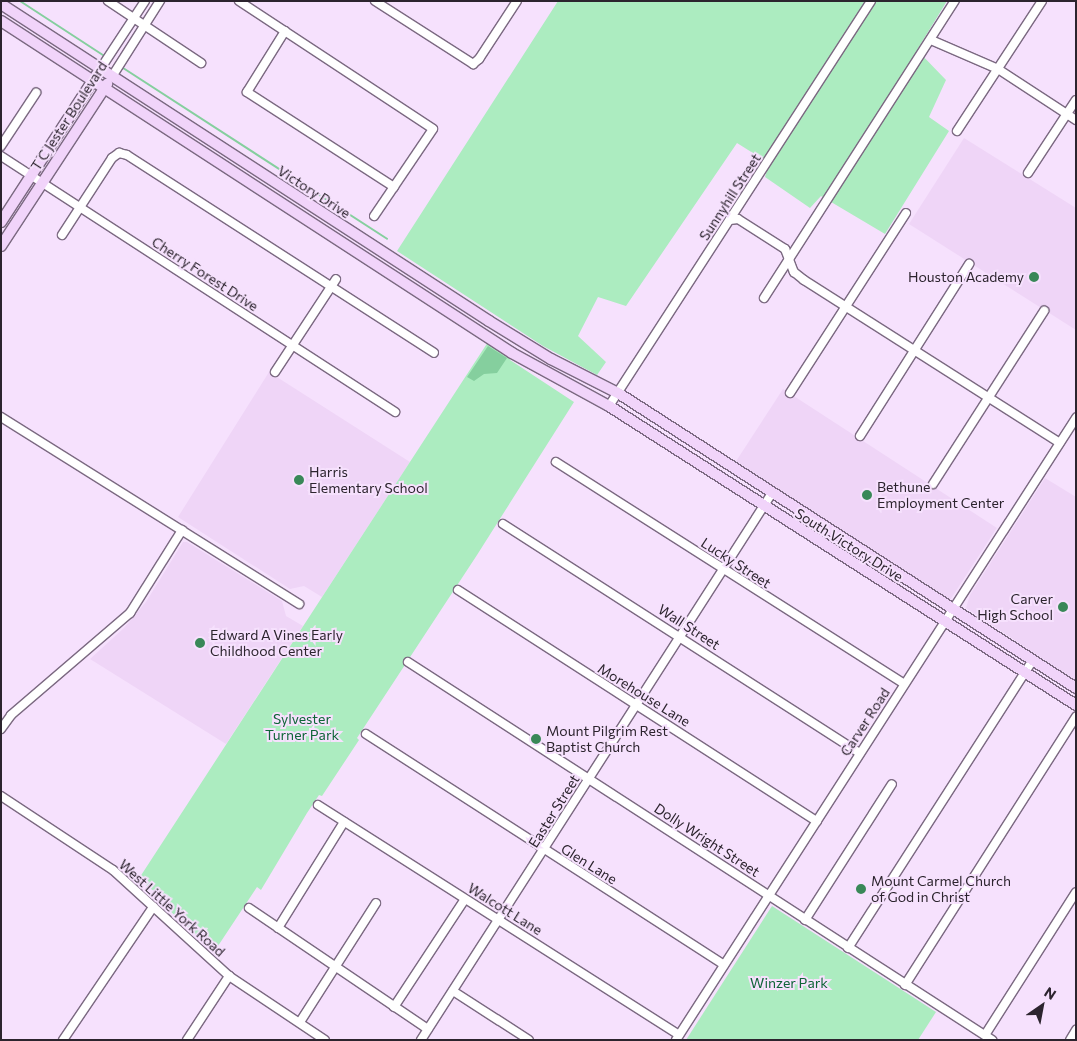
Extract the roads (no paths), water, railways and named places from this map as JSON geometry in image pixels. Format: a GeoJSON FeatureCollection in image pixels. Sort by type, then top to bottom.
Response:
{"type":"FeatureCollection","features":[{"type":"Feature","properties":{"kind":"main road","name":"Victory Drive"},"geometry":{"type":"LineString","coordinates":[[1,4],[103,65],[236,157],[488,321],[551,359],[618,394]]}},
{"type":"Feature","properties":{"kind":"main road","name":"Victory Drive"},"geometry":{"type":"LineString","coordinates":[[1,21],[481,333],[542,370],[610,406]]}},
{"type":"Feature","properties":{"kind":"main road","name":"T C Jester Boulevard"},"geometry":{"type":"LineString","coordinates":[[1,222],[103,65]]}},
{"type":"Feature","properties":{"kind":"main road","name":"T C Jester Boulevard"},"geometry":{"type":"LineString","coordinates":[[1,246],[114,73]]}},
{"type":"Feature","properties":{"kind":"main road"},"geometry":{"type":"LineString","coordinates":[[228,169],[236,157]]}},
{"type":"Feature","properties":{"kind":"main road"},"geometry":{"type":"LineString","coordinates":[[354,251],[362,239]]}},
{"type":"Feature","properties":{"kind":"main road"},"geometry":{"type":"LineString","coordinates":[[481,333],[488,321]]}},
{"type":"Feature","properties":{"kind":"main road","name":"South Victory Drive"},"geometry":{"type":"LineString","coordinates":[[618,394],[1076,688]]}},
{"type":"Feature","properties":{"kind":"main road","name":"South Victory Drive"},"geometry":{"type":"LineString","coordinates":[[610,406],[763,506],[1076,705]]}},
{"type":"Feature","properties":{"kind":"main road"},"geometry":{"type":"LineString","coordinates":[[852,562],[860,549]]}},
{"type":"Feature","properties":{"kind":"street"},"geometry":{"type":"LineString","coordinates":[[108,1],[201,63]]}},
{"type":"Feature","properties":{"kind":"street","name":"T C Jester Boulevard"},"geometry":{"type":"LineString","coordinates":[[103,65],[145,1]]}},
{"type":"Feature","properties":{"kind":"street","name":"T C Jester Boulevard"},"geometry":{"type":"LineString","coordinates":[[114,73],[160,1]]}},
{"type":"Feature","properties":{"kind":"street"},"geometry":{"type":"LineString","coordinates":[[239,1],[433,129],[374,216]]}},
{"type":"Feature","properties":{"kind":"street"},"geometry":{"type":"LineString","coordinates":[[375,1],[473,64],[479,59],[517,1]]}},
{"type":"Feature","properties":{"kind":"street","name":"Sunnyhill Street"},"geometry":{"type":"LineString","coordinates":[[610,406],[871,1]]}},
{"type":"Feature","properties":{"kind":"street"},"geometry":{"type":"LineString","coordinates":[[764,298],[955,1]]}},
{"type":"Feature","properties":{"kind":"street"},"geometry":{"type":"LineString","coordinates":[[957,131],[1042,1]]}},
{"type":"Feature","properties":{"kind":"street"},"geometry":{"type":"LineString","coordinates":[[285,31],[247,92],[394,187]]}},
{"type":"Feature","properties":{"kind":"street"},"geometry":{"type":"LineString","coordinates":[[931,40],[998,69],[1076,120]]}},
{"type":"Feature","properties":{"kind":"street"},"geometry":{"type":"LineString","coordinates":[[1,146],[36,92]]}},
{"type":"Feature","properties":{"kind":"street"},"geometry":{"type":"LineString","coordinates":[[1028,173],[1076,100]]}},
{"type":"Feature","properties":{"kind":"street"},"geometry":{"type":"LineString","coordinates":[[62,235],[112,158],[119,154],[127,155],[434,353]]}},
{"type":"Feature","properties":{"kind":"street","name":"Cherry Forest Drive"},"geometry":{"type":"LineString","coordinates":[[1,156],[395,412]]}},
{"type":"Feature","properties":{"kind":"street"},"geometry":{"type":"LineString","coordinates":[[790,393],[906,213]]}},
{"type":"Feature","properties":{"kind":"street"},"geometry":{"type":"LineString","coordinates":[[730,220],[738,219],[785,249],[794,272],[1060,443]]}},
{"type":"Feature","properties":{"kind":"street"},"geometry":{"type":"LineString","coordinates":[[860,436],[969,264]]}},
{"type":"Feature","properties":{"kind":"street"},"geometry":{"type":"LineString","coordinates":[[275,372],[336,279]]}},
{"type":"Feature","properties":{"kind":"street"},"geometry":{"type":"LineString","coordinates":[[933,484],[1044,312]]}},
{"type":"Feature","properties":{"kind":"street"},"geometry":{"type":"LineString","coordinates":[[1,417],[299,604]]}},
{"type":"Feature","properties":{"kind":"street","name":"Carver Road"},"geometry":{"type":"LineString","coordinates":[[678,1037],[1076,418]]}},
{"type":"Feature","properties":{"kind":"street","name":"Lucky Street"},"geometry":{"type":"LineString","coordinates":[[556,462],[904,684]]}},
{"type":"Feature","properties":{"kind":"street","name":"Easter Street"},"geometry":{"type":"LineString","coordinates":[[421,1040],[772,493]]}},
{"type":"Feature","properties":{"kind":"street","name":"Wall Street"},"geometry":{"type":"LineString","coordinates":[[503,524],[860,752]]}},
{"type":"Feature","properties":{"kind":"street"},"geometry":{"type":"LineString","coordinates":[[1,728],[11,714],[130,613],[182,530]]}},
{"type":"Feature","properties":{"kind":"street","name":"Morehouse Lane"},"geometry":{"type":"LineString","coordinates":[[458,590],[817,821]]}},
{"type":"Feature","properties":{"kind":"street"},"geometry":{"type":"LineString","coordinates":[[848,948],[1033,660]]}},
{"type":"Feature","properties":{"kind":"street","name":"Dolly Wright Street"},"geometry":{"type":"LineString","coordinates":[[408,662],[988,1038]]}},
{"type":"Feature","properties":{"kind":"street"},"geometry":{"type":"LineString","coordinates":[[905,985],[1076,717]]}},
{"type":"Feature","properties":{"kind":"street","name":"Glen Lane"},"geometry":{"type":"LineString","coordinates":[[366,734],[724,965]]}},
{"type":"Feature","properties":{"kind":"street"},"geometry":{"type":"LineString","coordinates":[[805,920],[892,784]]}},
{"type":"Feature","properties":{"kind":"street","name":"West Little York Road"},"geometry":{"type":"LineString","coordinates":[[1,796],[113,870],[230,976],[326,1040]]}},
{"type":"Feature","properties":{"kind":"street","name":"Walcott Lane"},"geometry":{"type":"LineString","coordinates":[[318,805],[678,1037]]}},
{"type":"Feature","properties":{"kind":"street"},"geometry":{"type":"LineString","coordinates":[[278,928],[344,822]]}},
{"type":"Feature","properties":{"kind":"street"},"geometry":{"type":"LineString","coordinates":[[988,1038],[1076,892]]}},
{"type":"Feature","properties":{"kind":"street"},"geometry":{"type":"LineString","coordinates":[[394,1006],[465,899]]}},
{"type":"Feature","properties":{"kind":"street"},"geometry":{"type":"LineString","coordinates":[[300,1022],[376,904]]}},
{"type":"Feature","properties":{"kind":"street"},"geometry":{"type":"LineString","coordinates":[[63,1040],[153,907]]}},
{"type":"Feature","properties":{"kind":"street"},"geometry":{"type":"LineString","coordinates":[[249,908],[428,1029]]}},
{"type":"Feature","properties":{"kind":"street"},"geometry":{"type":"LineString","coordinates":[[188,1039],[230,976]]}},
{"type":"Feature","properties":{"kind":"street"},"geometry":{"type":"LineString","coordinates":[[453,991],[529,1040]]}},
{"type":"Feature","properties":{"kind":"street"},"geometry":{"type":"LineString","coordinates":[[1070,1040],[1076,1030]]}},
{"type":"Feature","properties":{"kind":"waterway"},"geometry":{"type":"LineString","coordinates":[[20,1],[106,57]]}},
{"type":"Feature","properties":{"kind":"waterway"},"geometry":{"type":"LineString","coordinates":[[120,66],[387,239]]}},
{"type":"Feature","properties":{"kind":"place","name":"Houston Academy"},"geometry":{"type":"Point","coordinates":[1034,277]}},
{"type":"Feature","properties":{"kind":"place","name":"Harris Elementary School"},"geometry":{"type":"Point","coordinates":[299,480]}},
{"type":"Feature","properties":{"kind":"place","name":"Bethune Employment Center"},"geometry":{"type":"Point","coordinates":[867,495]}},
{"type":"Feature","properties":{"kind":"place","name":"Carver High School"},"geometry":{"type":"Point","coordinates":[1063,607]}},
{"type":"Feature","properties":{"kind":"place","name":"Edward A Vines Early Childhood Center"},"geometry":{"type":"Point","coordinates":[200,643]}},
{"type":"Feature","properties":{"kind":"place","name":"Mount Pilgrim Rest Baptist Church"},"geometry":{"type":"Point","coordinates":[536,739]}},
{"type":"Feature","properties":{"kind":"place","name":"Mount Carmel Church of God in Christ"},"geometry":{"type":"Point","coordinates":[861,889]}},
{"type":"Feature","properties":{"kind":"park label","name":"Sylvester Turner Park"},"geometry":{"type":"Point","coordinates":[302,728]}},
{"type":"Feature","properties":{"kind":"park label","name":"Winzer Park"},"geometry":{"type":"Point","coordinates":[789,983]}}]}
